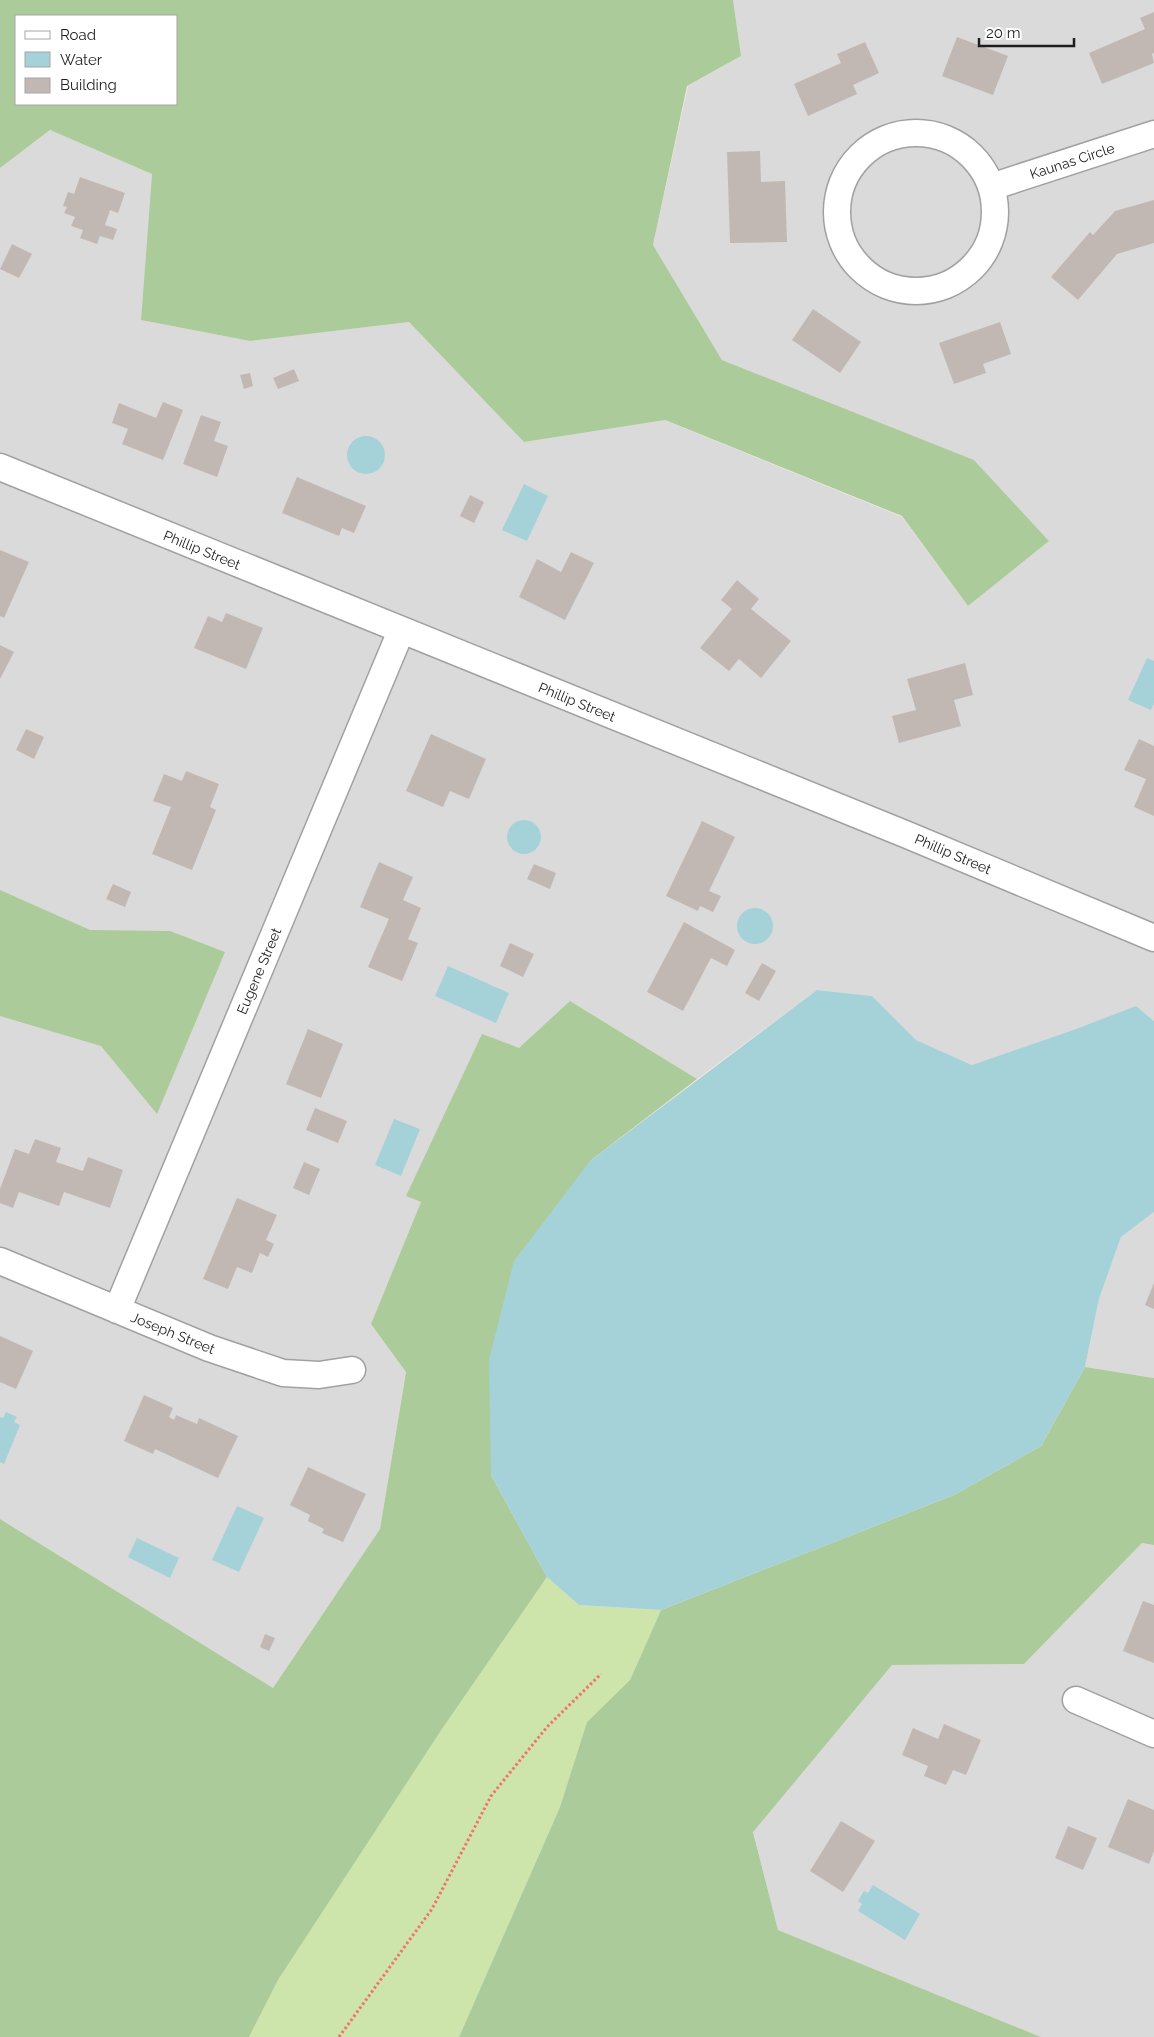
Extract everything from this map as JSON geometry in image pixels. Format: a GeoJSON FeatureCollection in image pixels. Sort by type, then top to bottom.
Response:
{"type":"FeatureCollection","features":[{"type":"Feature","properties":{"kind":"street"},"geometry":{"type":"LineString","coordinates":[[915,134],[931,135],[947,140],[962,148],[974,159],[984,172],[991,187],[994,220],[991,236],[985,251],[976,264],[963,276],[949,284],[934,289],[917,291],[901,289],[878,281],[858,266],[848,253],[841,238],[837,205],[840,189],[856,160],[868,149],[883,140],[915,134]]}},
{"type":"Feature","properties":{"kind":"street","name":"Kaunas Circle"},"geometry":{"type":"LineString","coordinates":[[991,187],[1154,134]]}},
{"type":"Feature","properties":{"kind":"street","name":"Phillip Street"},"geometry":{"type":"LineString","coordinates":[[0,467],[905,834],[1154,938]]}},
{"type":"Feature","properties":{"kind":"street","name":"Eugene Street"},"geometry":{"type":"LineString","coordinates":[[117,1310],[401,631]]}},
{"type":"Feature","properties":{"kind":"street","name":"Joseph Street"},"geometry":{"type":"LineString","coordinates":[[0,1261],[209,1348],[284,1373],[319,1375],[352,1370]]}},
{"type":"Feature","properties":{"kind":"street"},"geometry":{"type":"LineString","coordinates":[[1076,1700],[1154,1734]]}},
{"type":"Feature","properties":{"kind":"path"},"geometry":{"type":"LineString","coordinates":[[339,2037],[432,1909],[491,1796],[547,1728],[601,1674]]}},
{"type":"Feature","properties":{"kind":"shaded area"},"geometry":{"type":"Polygon","coordinates":[[[733,0],[1154,0],[1154,1021],[1136,1007],[972,1065],[916,1040],[872,996],[817,990],[697,1079],[570,1001],[406,1196],[421,1202],[371,1324],[406,1371],[380,1529],[273,1688],[0,1519],[0,168],[50,130],[152,174],[141,320],[250,341],[409,322],[524,442],[664,420],[902,517],[968,606],[1049,541],[974,460],[722,360],[653,245],[688,86],[741,56],[733,0]]]}},
{"type":"Feature","properties":{"kind":"shaded area"},"geometry":{"type":"Polygon","coordinates":[[[1154,1212],[1154,1378],[1085,1367],[1099,1299],[1121,1237],[1154,1212]]]}},
{"type":"Feature","properties":{"kind":"shaded area"},"geometry":{"type":"Polygon","coordinates":[[[1142,1543],[1154,1545],[1154,2037],[1041,2037],[778,1930],[753,1831],[892,1665],[1024,1664],[1142,1543]]]}},
{"type":"Feature","properties":{"kind":"green space"},"geometry":{"type":"Polygon","coordinates":[[[0,0],[733,0],[741,56],[687,86],[653,245],[722,360],[974,460],[1049,541],[968,606],[902,516],[665,420],[524,442],[409,322],[250,341],[141,320],[152,174],[50,130],[0,168],[0,0]]]}},
{"type":"Feature","properties":{"kind":"green space"},"geometry":{"type":"Polygon","coordinates":[[[0,890],[90,930],[170,931],[225,952],[157,1114],[101,1046],[0,1016],[0,890]]]}},
{"type":"Feature","properties":{"kind":"green space"},"geometry":{"type":"Polygon","coordinates":[[[570,1001],[697,1079],[590,1161],[491,1475],[547,1577],[442,1729],[278,1980],[249,2037],[0,2037],[0,1519],[273,1688],[380,1529],[406,1372],[371,1324],[421,1202],[406,1196],[482,1034],[519,1048],[570,1001]]]}},
{"type":"Feature","properties":{"kind":"green space"},"geometry":{"type":"Polygon","coordinates":[[[1085,1367],[1154,1378],[1154,1545],[1142,1543],[1024,1664],[892,1665],[753,1832],[778,1930],[1041,2037],[459,2037],[560,1807],[587,1722],[630,1680],[661,1610],[954,1495],[1041,1446],[1085,1367]]]}},
{"type":"Feature","properties":{"kind":"green space"},"geometry":{"type":"Polygon","coordinates":[[[547,1577],[579,1605],[661,1610],[630,1680],[587,1722],[560,1807],[459,2037],[249,2037],[278,1980],[442,1729],[547,1577]]]}},
{"type":"Feature","properties":{"kind":"water"},"geometry":{"type":"Polygon","coordinates":[[[366,436],[379,442],[385,455],[379,468],[366,474],[353,468],[347,455],[353,442],[366,436]]]}},
{"type":"Feature","properties":{"kind":"water"},"geometry":{"type":"Polygon","coordinates":[[[524,484],[548,496],[527,541],[502,530],[524,484]]]}},
{"type":"Feature","properties":{"kind":"water"},"geometry":{"type":"Polygon","coordinates":[[[1147,658],[1154,661],[1154,703],[1151,710],[1128,700],[1147,658]]]}},
{"type":"Feature","properties":{"kind":"water"},"geometry":{"type":"Polygon","coordinates":[[[524,820],[536,825],[541,837],[536,849],[524,854],[512,849],[507,837],[512,825],[524,820]]]}},
{"type":"Feature","properties":{"kind":"water"},"geometry":{"type":"Polygon","coordinates":[[[755,908],[762,909],[768,913],[772,919],[772,933],[768,939],[762,943],[755,944],[748,943],[742,939],[738,933],[737,926],[738,919],[742,913],[748,909],[755,908]]]}},
{"type":"Feature","properties":{"kind":"water"},"geometry":{"type":"Polygon","coordinates":[[[448,966],[509,993],[496,1023],[435,996],[448,966]]]}},
{"type":"Feature","properties":{"kind":"water"},"geometry":{"type":"Polygon","coordinates":[[[817,990],[872,996],[916,1040],[972,1065],[1136,1006],[1154,1021],[1154,1212],[1121,1237],[1099,1299],[1085,1367],[1041,1446],[954,1495],[661,1610],[579,1605],[547,1577],[491,1475],[489,1360],[514,1261],[590,1161],[817,990]]]}},
{"type":"Feature","properties":{"kind":"water"},"geometry":{"type":"Polygon","coordinates":[[[394,1119],[420,1129],[401,1176],[375,1165],[394,1119]]]}},
{"type":"Feature","properties":{"kind":"water"},"geometry":{"type":"Polygon","coordinates":[[[6,1412],[17,1417],[14,1422],[20,1425],[4,1464],[0,1462],[0,1417],[3,1418],[6,1412]]]}},
{"type":"Feature","properties":{"kind":"water"},"geometry":{"type":"Polygon","coordinates":[[[237,1506],[264,1518],[239,1572],[212,1560],[237,1506]]]}},
{"type":"Feature","properties":{"kind":"water"},"geometry":{"type":"Polygon","coordinates":[[[137,1538],[179,1558],[170,1578],[128,1557],[137,1538]]]}},
{"type":"Feature","properties":{"kind":"water"},"geometry":{"type":"Polygon","coordinates":[[[873,1885],[920,1914],[905,1940],[858,1911],[862,1904],[858,1901],[864,1891],[868,1893],[873,1885]]]}},
{"type":"Feature","properties":{"kind":"building"},"geometry":{"type":"Polygon","coordinates":[[[1154,12],[1154,53],[1152,54],[1154,63],[1102,84],[1089,53],[1145,29],[1140,18],[1154,12]]]}},
{"type":"Feature","properties":{"kind":"building"},"geometry":{"type":"Polygon","coordinates":[[[957,37],[1008,56],[993,95],[942,76],[957,37]]]}},
{"type":"Feature","properties":{"kind":"building"},"geometry":{"type":"Polygon","coordinates":[[[865,42],[879,73],[853,85],[857,94],[808,116],[794,84],[841,63],[837,54],[865,42]]]}},
{"type":"Feature","properties":{"kind":"building"},"geometry":{"type":"Polygon","coordinates":[[[760,151],[761,182],[785,181],[787,242],[730,243],[727,152],[760,151]]]}},
{"type":"Feature","properties":{"kind":"building"},"geometry":{"type":"Polygon","coordinates":[[[80,177],[125,193],[118,213],[110,210],[105,225],[117,229],[113,240],[100,236],[97,244],[80,238],[83,230],[71,226],[75,217],[64,213],[67,207],[63,206],[68,192],[74,194],[80,177]]]}},
{"type":"Feature","properties":{"kind":"building"},"geometry":{"type":"Polygon","coordinates":[[[1154,200],[1154,243],[1117,254],[1078,300],[1051,277],[1090,232],[1093,235],[1115,211],[1154,200]]]}},
{"type":"Feature","properties":{"kind":"building"},"geometry":{"type":"Polygon","coordinates":[[[12,244],[32,254],[19,278],[0,269],[12,244]]]}},
{"type":"Feature","properties":{"kind":"building"},"geometry":{"type":"Polygon","coordinates":[[[813,309],[861,342],[840,373],[792,340],[813,309]]]}},
{"type":"Feature","properties":{"kind":"building"},"geometry":{"type":"Polygon","coordinates":[[[1000,322],[1011,354],[983,364],[986,373],[954,384],[939,343],[1000,322]]]}},
{"type":"Feature","properties":{"kind":"building"},"geometry":{"type":"Polygon","coordinates":[[[294,369],[299,381],[278,389],[273,378],[294,369]]]}},
{"type":"Feature","properties":{"kind":"building"},"geometry":{"type":"Polygon","coordinates":[[[250,373],[253,386],[244,389],[240,375],[250,373]]]}},
{"type":"Feature","properties":{"kind":"building"},"geometry":{"type":"Polygon","coordinates":[[[163,402],[183,410],[163,460],[122,444],[128,429],[112,423],[119,403],[156,418],[163,402]]]}},
{"type":"Feature","properties":{"kind":"building"},"geometry":{"type":"Polygon","coordinates":[[[201,415],[221,422],[214,441],[228,446],[217,477],[183,464],[201,415]]]}},
{"type":"Feature","properties":{"kind":"building"},"geometry":{"type":"Polygon","coordinates":[[[297,477],[366,506],[354,533],[342,528],[339,536],[282,513],[297,477]]]}},
{"type":"Feature","properties":{"kind":"building"},"geometry":{"type":"Polygon","coordinates":[[[470,495],[484,502],[474,523],[460,516],[470,495]]]}},
{"type":"Feature","properties":{"kind":"building"},"geometry":{"type":"Polygon","coordinates":[[[0,550],[29,562],[4,618],[0,616],[0,550]]]}},
{"type":"Feature","properties":{"kind":"building"},"geometry":{"type":"Polygon","coordinates":[[[571,552],[594,563],[565,620],[519,597],[537,559],[561,572],[571,552]]]}},
{"type":"Feature","properties":{"kind":"building"},"geometry":{"type":"Polygon","coordinates":[[[737,580],[759,599],[751,609],[791,641],[761,678],[739,659],[729,671],[700,648],[732,609],[721,600],[737,580]]]}},
{"type":"Feature","properties":{"kind":"building"},"geometry":{"type":"Polygon","coordinates":[[[226,613],[263,628],[246,669],[194,648],[208,616],[222,622],[226,613]]]}},
{"type":"Feature","properties":{"kind":"building"},"geometry":{"type":"Polygon","coordinates":[[[0,645],[14,652],[0,679],[0,645]]]}},
{"type":"Feature","properties":{"kind":"building"},"geometry":{"type":"Polygon","coordinates":[[[965,663],[973,695],[954,700],[961,726],[899,743],[892,716],[916,710],[907,679],[965,663]]]}},
{"type":"Feature","properties":{"kind":"building"},"geometry":{"type":"Polygon","coordinates":[[[26,729],[44,737],[34,759],[16,750],[26,729]]]}},
{"type":"Feature","properties":{"kind":"building"},"geometry":{"type":"Polygon","coordinates":[[[431,734],[486,759],[469,799],[450,791],[443,807],[406,791],[431,734]]]}},
{"type":"Feature","properties":{"kind":"building"},"geometry":{"type":"Polygon","coordinates":[[[1139,739],[1154,746],[1154,816],[1134,807],[1146,779],[1124,770],[1139,739]]]}},
{"type":"Feature","properties":{"kind":"building"},"geometry":{"type":"Polygon","coordinates":[[[186,771],[219,784],[210,807],[216,810],[192,870],[152,854],[171,807],[153,801],[164,774],[182,781],[186,771]]]}},
{"type":"Feature","properties":{"kind":"building"},"geometry":{"type":"Polygon","coordinates":[[[702,821],[735,837],[709,891],[721,896],[713,912],[700,906],[698,911],[666,896],[702,821]]]}},
{"type":"Feature","properties":{"kind":"building"},"geometry":{"type":"Polygon","coordinates":[[[379,862],[413,877],[403,900],[421,908],[408,939],[418,943],[402,981],[368,967],[389,919],[360,907],[379,862]]]}},
{"type":"Feature","properties":{"kind":"building"},"geometry":{"type":"Polygon","coordinates":[[[534,864],[556,873],[550,889],[527,879],[534,864]]]}},
{"type":"Feature","properties":{"kind":"building"},"geometry":{"type":"Polygon","coordinates":[[[113,884],[131,892],[125,907],[106,899],[113,884]]]}},
{"type":"Feature","properties":{"kind":"building"},"geometry":{"type":"Polygon","coordinates":[[[684,922],[735,950],[727,966],[711,958],[683,1011],[647,992],[684,922]]]}},
{"type":"Feature","properties":{"kind":"building"},"geometry":{"type":"Polygon","coordinates":[[[510,943],[534,954],[523,977],[500,966],[510,943]]]}},
{"type":"Feature","properties":{"kind":"building"},"geometry":{"type":"Polygon","coordinates":[[[762,963],[776,971],[759,1001],[745,993],[762,963]]]}},
{"type":"Feature","properties":{"kind":"building"},"geometry":{"type":"Polygon","coordinates":[[[308,1029],[343,1044],[321,1098],[286,1084],[308,1029]]]}},
{"type":"Feature","properties":{"kind":"building"},"geometry":{"type":"Polygon","coordinates":[[[315,1108],[347,1121],[338,1143],[306,1130],[315,1108]]]}},
{"type":"Feature","properties":{"kind":"building"},"geometry":{"type":"Polygon","coordinates":[[[35,1139],[61,1148],[56,1162],[83,1171],[88,1157],[123,1170],[110,1208],[64,1192],[59,1206],[19,1192],[13,1208],[0,1203],[0,1189],[15,1149],[29,1154],[35,1139]]]}},
{"type":"Feature","properties":{"kind":"building"},"geometry":{"type":"Polygon","coordinates":[[[304,1162],[320,1169],[309,1195],[293,1188],[304,1162]]]}},
{"type":"Feature","properties":{"kind":"building"},"geometry":{"type":"Polygon","coordinates":[[[237,1198],[277,1215],[266,1240],[274,1244],[268,1257],[260,1253],[252,1273],[237,1267],[228,1289],[203,1279],[237,1198]]]}},
{"type":"Feature","properties":{"kind":"building"},"geometry":{"type":"Polygon","coordinates":[[[1154,1283],[1154,1309],[1145,1305],[1154,1283]]]}},
{"type":"Feature","properties":{"kind":"building"},"geometry":{"type":"Polygon","coordinates":[[[0,1336],[33,1351],[16,1389],[0,1382],[0,1336]]]}},
{"type":"Feature","properties":{"kind":"building"},"geometry":{"type":"Polygon","coordinates":[[[144,1395],[173,1408],[169,1417],[174,1420],[176,1415],[197,1424],[199,1418],[238,1436],[218,1478],[155,1449],[153,1454],[124,1441],[144,1395]]]}},
{"type":"Feature","properties":{"kind":"building"},"geometry":{"type":"Polygon","coordinates":[[[308,1467],[366,1494],[343,1542],[322,1533],[324,1529],[308,1521],[310,1515],[290,1505],[308,1467]]]}},
{"type":"Feature","properties":{"kind":"building"},"geometry":{"type":"Polygon","coordinates":[[[1143,1601],[1154,1605],[1154,1663],[1123,1651],[1143,1601]]]}},
{"type":"Feature","properties":{"kind":"building"},"geometry":{"type":"Polygon","coordinates":[[[265,1634],[275,1638],[269,1651],[260,1647],[265,1634]]]}},
{"type":"Feature","properties":{"kind":"building"},"geometry":{"type":"Polygon","coordinates":[[[944,1724],[981,1740],[966,1775],[953,1770],[946,1785],[924,1776],[928,1766],[902,1755],[913,1728],[938,1739],[944,1724]]]}},
{"type":"Feature","properties":{"kind":"building"},"geometry":{"type":"Polygon","coordinates":[[[1128,1799],[1154,1810],[1154,1851],[1149,1864],[1108,1847],[1128,1799]]]}},
{"type":"Feature","properties":{"kind":"building"},"geometry":{"type":"Polygon","coordinates":[[[841,1821],[875,1841],[843,1892],[810,1871],[841,1821]]]}},
{"type":"Feature","properties":{"kind":"building"},"geometry":{"type":"Polygon","coordinates":[[[1068,1826],[1097,1838],[1083,1870],[1055,1858],[1068,1826]]]}}]}
